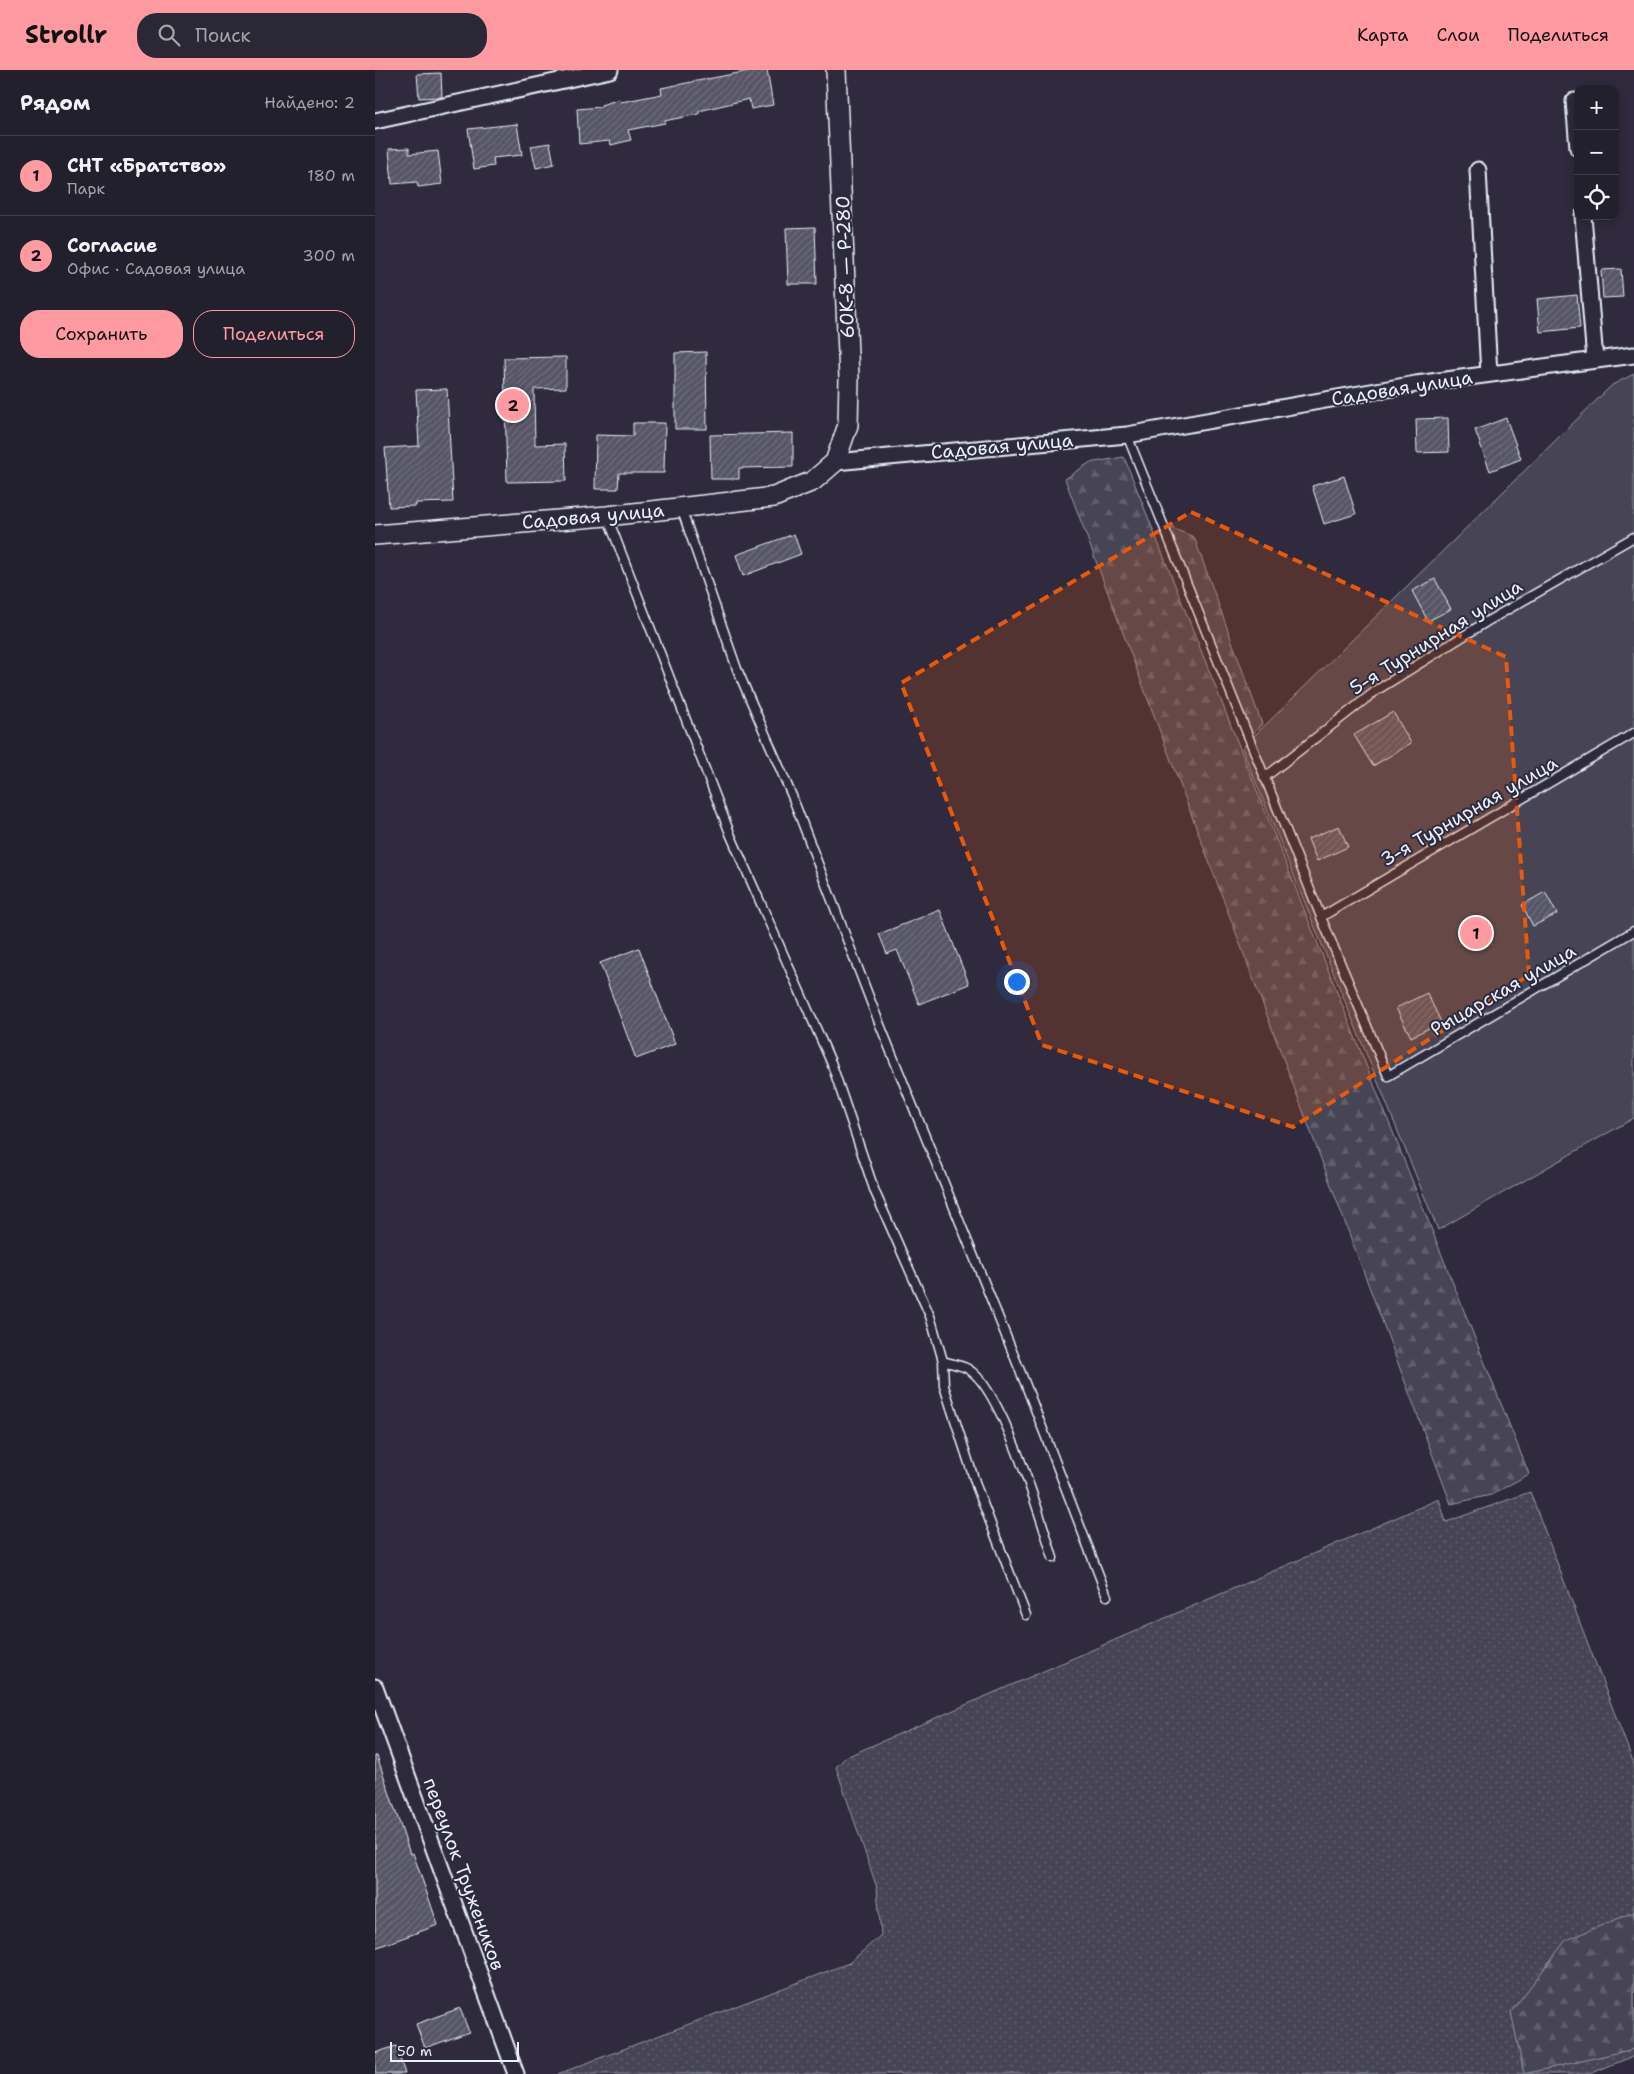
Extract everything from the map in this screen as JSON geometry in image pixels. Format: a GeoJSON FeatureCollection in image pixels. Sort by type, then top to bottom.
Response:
{"type":"FeatureCollection","features":[{"type":"Feature","properties":{"kind":"street"},"geometry":{"type":"LineString","coordinates":[[375,121],[610,70]]}},
{"type":"Feature","properties":{"kind":"street","name":"60К-8 — Р-280"},"geometry":{"type":"LineString","coordinates":[[835,462],[848,425],[849,378],[836,70]]}},
{"type":"Feature","properties":{"kind":"street"},"geometry":{"type":"LineString","coordinates":[[1478,170],[1489,374]]}},
{"type":"Feature","properties":{"kind":"street"},"geometry":{"type":"LineString","coordinates":[[1583,220],[1595,360]]}},
{"type":"Feature","properties":{"kind":"street","name":"Садовая улица"},"geometry":{"type":"LineString","coordinates":[[375,535],[607,516],[774,497],[813,481],[835,462],[1127,434],[1416,384],[1634,355]]}},
{"type":"Feature","properties":{"kind":"street","name":"переулок Тружеников"},"geometry":{"type":"LineString","coordinates":[[375,1687],[516,2074]]}},
{"type":"Feature","properties":{"kind":"lane"},"geometry":{"type":"LineString","coordinates":[[1127,434],[1321,917]]}},
{"type":"Feature","properties":{"kind":"lane"},"geometry":{"type":"LineString","coordinates":[[681,508],[737,669],[792,796],[874,1010],[1010,1347],[1107,1596]]}},
{"type":"Feature","properties":{"kind":"lane"},"geometry":{"type":"LineString","coordinates":[[607,516],[731,836],[831,1062],[875,1192],[930,1316],[943,1361],[944,1386],[977,1488],[1026,1615]]}},
{"type":"Feature","properties":{"kind":"lane","name":"5-я Турнирная улица"},"geometry":{"type":"LineString","coordinates":[[1264,778],[1377,690],[1486,622],[1634,537]]}},
{"type":"Feature","properties":{"kind":"lane","name":"3-я Турнирная улица"},"geometry":{"type":"LineString","coordinates":[[1321,917],[1634,733]]}},
{"type":"Feature","properties":{"kind":"lane","name":"Рыцарская улица"},"geometry":{"type":"LineString","coordinates":[[1321,917],[1388,1076],[1634,931]]}},
{"type":"Feature","properties":{"kind":"lane"},"geometry":{"type":"LineString","coordinates":[[943,1361],[969,1370],[990,1392],[1021,1461],[1053,1558]]}},
{"type":"Feature","properties":{"kind":"highlighted area"},"geometry":{"type":"Polygon","coordinates":[[[1191,512],[1506,657],[1529,975],[1293,1127],[1042,1045],[901,683],[1191,512]]]}},
{"type":"Feature","properties":{"kind":"green space"},"geometry":{"type":"Polygon","coordinates":[[[1634,374],[1634,1118],[1438,1230],[1242,748],[1612,385],[1634,374]]]}},
{"type":"Feature","properties":{"kind":"green space"},"geometry":{"type":"Polygon","coordinates":[[[1124,457],[1529,1474],[1491,1495],[1451,1504],[1065,479],[1089,463],[1124,457]]]}},
{"type":"Feature","properties":{"kind":"green space"},"geometry":{"type":"Polygon","coordinates":[[[1169,527],[1194,537],[1262,724],[1251,736],[1169,527]]]}},
{"type":"Feature","properties":{"kind":"green space"},"geometry":{"type":"Polygon","coordinates":[[[1530,1492],[1634,1764],[1634,2056],[1589,2074],[558,2074],[849,1963],[881,1935],[877,1888],[836,1767],[846,1757],[1439,1499],[1446,1522],[1530,1492]]]}},
{"type":"Feature","properties":{"kind":"green space"},"geometry":{"type":"Polygon","coordinates":[[[1634,1912],[1634,2049],[1524,2074],[1511,2012],[1566,1940],[1634,1912]]]}},
{"type":"Feature","properties":{"kind":"building"},"geometry":{"type":"Polygon","coordinates":[[[754,70],[767,70],[773,105],[751,109],[749,99],[699,111],[699,114],[664,121],[665,123],[628,130],[631,140],[611,145],[610,141],[579,144],[577,109],[601,107],[601,105],[620,99],[621,102],[662,94],[661,88],[754,70]]]}},
{"type":"Feature","properties":{"kind":"building"},"geometry":{"type":"Polygon","coordinates":[[[441,73],[442,97],[419,98],[417,74],[441,73]]]}},
{"type":"Feature","properties":{"kind":"building"},"geometry":{"type":"Polygon","coordinates":[[[517,124],[522,155],[493,158],[494,166],[474,169],[468,129],[517,124]]]}},
{"type":"Feature","properties":{"kind":"building"},"geometry":{"type":"Polygon","coordinates":[[[550,143],[554,164],[536,168],[531,146],[550,143]]]}},
{"type":"Feature","properties":{"kind":"building"},"geometry":{"type":"Polygon","coordinates":[[[409,148],[409,154],[438,151],[442,184],[418,187],[417,182],[392,184],[389,149],[409,148]]]}},
{"type":"Feature","properties":{"kind":"building"},"geometry":{"type":"Polygon","coordinates":[[[815,227],[817,284],[788,284],[786,228],[815,227]]]}},
{"type":"Feature","properties":{"kind":"building"},"geometry":{"type":"Polygon","coordinates":[[[1621,269],[1623,297],[1603,298],[1601,270],[1621,269]]]}},
{"type":"Feature","properties":{"kind":"building"},"geometry":{"type":"Polygon","coordinates":[[[1577,295],[1580,328],[1540,332],[1537,299],[1577,295]]]}},
{"type":"Feature","properties":{"kind":"building"},"geometry":{"type":"Polygon","coordinates":[[[706,352],[707,429],[675,429],[675,353],[706,352]]]}},
{"type":"Feature","properties":{"kind":"building"},"geometry":{"type":"Polygon","coordinates":[[[566,357],[566,388],[534,389],[535,445],[565,444],[566,481],[507,482],[504,358],[566,357]]]}},
{"type":"Feature","properties":{"kind":"building"},"geometry":{"type":"Polygon","coordinates":[[[447,389],[453,502],[416,503],[416,506],[389,507],[385,448],[419,446],[416,390],[447,389]]]}},
{"type":"Feature","properties":{"kind":"building"},"geometry":{"type":"Polygon","coordinates":[[[1448,418],[1449,452],[1417,453],[1416,419],[1448,418]]]}},
{"type":"Feature","properties":{"kind":"building"},"geometry":{"type":"Polygon","coordinates":[[[1506,418],[1521,459],[1490,471],[1475,430],[1506,418]]]}},
{"type":"Feature","properties":{"kind":"building"},"geometry":{"type":"Polygon","coordinates":[[[633,423],[665,423],[664,473],[619,473],[618,489],[595,489],[596,435],[633,436],[633,423]]]}},
{"type":"Feature","properties":{"kind":"building"},"geometry":{"type":"Polygon","coordinates":[[[793,433],[793,467],[739,468],[739,479],[711,479],[710,435],[793,433]]]}},
{"type":"Feature","properties":{"kind":"building"},"geometry":{"type":"Polygon","coordinates":[[[1344,476],[1356,514],[1324,524],[1312,486],[1344,476]]]}},
{"type":"Feature","properties":{"kind":"building"},"geometry":{"type":"Polygon","coordinates":[[[794,534],[801,554],[743,576],[736,555],[794,534]]]}},
{"type":"Feature","properties":{"kind":"building"},"geometry":{"type":"Polygon","coordinates":[[[1435,579],[1451,609],[1428,621],[1412,591],[1435,579]]]}},
{"type":"Feature","properties":{"kind":"building"},"geometry":{"type":"Polygon","coordinates":[[[1393,712],[1411,743],[1373,766],[1354,735],[1393,712]]]}},
{"type":"Feature","properties":{"kind":"building"},"geometry":{"type":"Polygon","coordinates":[[[1339,826],[1348,847],[1317,861],[1308,839],[1339,826]]]}},
{"type":"Feature","properties":{"kind":"building"},"geometry":{"type":"Polygon","coordinates":[[[1545,892],[1557,914],[1533,926],[1522,905],[1545,892]]]}},
{"type":"Feature","properties":{"kind":"building"},"geometry":{"type":"Polygon","coordinates":[[[940,910],[969,984],[919,1004],[897,950],[887,954],[879,934],[940,910]]]}},
{"type":"Feature","properties":{"kind":"building"},"geometry":{"type":"Polygon","coordinates":[[[639,948],[675,1044],[636,1059],[600,963],[639,948]]]}},
{"type":"Feature","properties":{"kind":"building"},"geometry":{"type":"Polygon","coordinates":[[[1427,993],[1441,1022],[1411,1037],[1396,1008],[1427,993]]]}},
{"type":"Feature","properties":{"kind":"building"},"geometry":{"type":"Polygon","coordinates":[[[375,1756],[377,1756],[410,1854],[413,1853],[438,1925],[375,1948],[375,1756]]]}},
{"type":"Feature","properties":{"kind":"building"},"geometry":{"type":"Polygon","coordinates":[[[460,2008],[469,2032],[425,2048],[416,2024],[460,2008]]]}},
{"type":"Feature","properties":{"kind":"building"},"geometry":{"type":"Polygon","coordinates":[[[396,2046],[405,2074],[375,2074],[375,2053],[396,2046]]]}},
{"type":"Feature","properties":{"kind":"place","name":"Согласие"},"geometry":{"type":"Point","coordinates":[513,405]}},
{"type":"Feature","properties":{"kind":"place","name":"СНТ «Братство»"},"geometry":{"type":"Point","coordinates":[1476,933]}}]}
